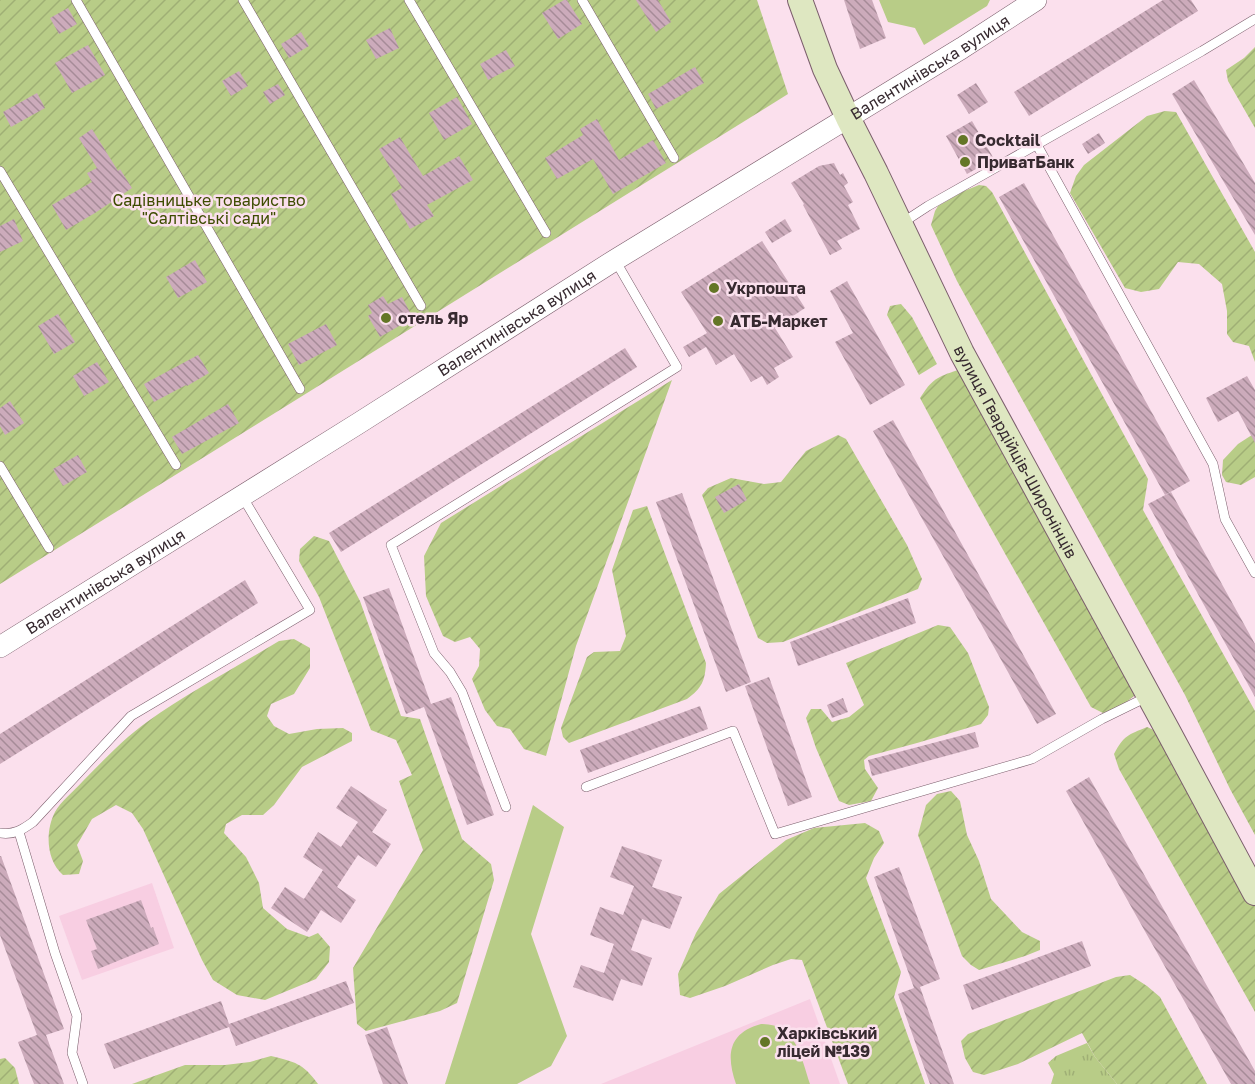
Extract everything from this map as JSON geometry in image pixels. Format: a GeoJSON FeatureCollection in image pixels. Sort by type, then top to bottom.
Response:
{"type":"FeatureCollection","features":[{"type":"Feature","properties":{"kind":"main road","name":"вулиця Гвардійців-Широнінців"},"geometry":{"type":"LineString","coordinates":[[800,0],[825,69],[962,353],[1255,893]]}},
{"type":"Feature","properties":{"kind":"street","name":"Валентинівська вулиця"},"geometry":{"type":"LineString","coordinates":[[0,647],[615,260],[962,48],[1036,0]]}},
{"type":"Feature","properties":{"kind":"lane"},"geometry":{"type":"LineString","coordinates":[[76,0],[300,389]]}},
{"type":"Feature","properties":{"kind":"lane"},"geometry":{"type":"LineString","coordinates":[[243,0],[421,306]]}},
{"type":"Feature","properties":{"kind":"lane"},"geometry":{"type":"LineString","coordinates":[[410,0],[546,233]]}},
{"type":"Feature","properties":{"kind":"lane"},"geometry":{"type":"LineString","coordinates":[[582,0],[674,158]]}},
{"type":"Feature","properties":{"kind":"lane"},"geometry":{"type":"LineString","coordinates":[[900,224],[1255,19]]}},
{"type":"Feature","properties":{"kind":"lane"},"geometry":{"type":"LineString","coordinates":[[1037,145],[1213,464],[1225,519],[1255,573]]}},
{"type":"Feature","properties":{"kind":"lane"},"geometry":{"type":"LineString","coordinates":[[0,171],[176,465]]}},
{"type":"Feature","properties":{"kind":"lane"},"geometry":{"type":"LineString","coordinates":[[506,807],[462,692],[450,672],[434,653],[391,545],[677,367],[615,260]]}},
{"type":"Feature","properties":{"kind":"lane"},"geometry":{"type":"LineString","coordinates":[[0,466],[49,548]]}},
{"type":"Feature","properties":{"kind":"lane"},"geometry":{"type":"LineString","coordinates":[[0,833],[19,832],[33,822],[131,716],[310,610],[242,496]]}},
{"type":"Feature","properties":{"kind":"lane"},"geometry":{"type":"LineString","coordinates":[[586,787],[733,731],[776,834],[1032,759],[1102,719],[1149,696]]}},
{"type":"Feature","properties":{"kind":"lane"},"geometry":{"type":"LineString","coordinates":[[19,832],[55,953],[77,1016],[72,1053],[83,1084]]}},
{"type":"Feature","properties":{"kind":"shaded area"},"geometry":{"type":"Polygon","coordinates":[[[152,883],[174,948],[82,980],[59,916],[152,883]]]}},
{"type":"Feature","properties":{"kind":"shaded area","name":"Харківський ліцей №139"},"geometry":{"type":"Polygon","coordinates":[[[810,999],[840,1084],[601,1084],[810,999]]]}},
{"type":"Feature","properties":{"kind":"green space","name":"Садівницьке товариство \"Салтівські сади\""},"geometry":{"type":"Polygon","coordinates":[[[0,0],[757,0],[788,94],[0,584],[0,0]]]}},
{"type":"Feature","properties":{"kind":"green space"},"geometry":{"type":"Polygon","coordinates":[[[879,0],[990,0],[987,6],[924,45],[915,28],[888,22],[879,0]]]}},
{"type":"Feature","properties":{"kind":"green space"},"geometry":{"type":"Polygon","coordinates":[[[1255,47],[1255,128],[1228,81],[1226,70],[1255,47]]]}},
{"type":"Feature","properties":{"kind":"green space"},"geometry":{"type":"Polygon","coordinates":[[[1165,111],[1176,112],[1255,252],[1255,362],[1249,346],[1233,342],[1227,334],[1227,311],[1222,284],[1199,264],[1178,262],[1159,289],[1141,292],[1125,288],[1070,193],[1076,176],[1084,165],[1147,116],[1165,111]]]}},
{"type":"Feature","properties":{"kind":"green space"},"geometry":{"type":"Polygon","coordinates":[[[979,185],[986,186],[992,192],[1148,479],[1143,510],[1255,711],[1255,835],[1185,695],[957,281],[931,225],[938,206],[979,185]]]}},
{"type":"Feature","properties":{"kind":"green space"},"geometry":{"type":"Polygon","coordinates":[[[901,304],[912,317],[937,364],[919,375],[887,315],[890,306],[901,304]]]}},
{"type":"Feature","properties":{"kind":"green space"},"geometry":{"type":"Polygon","coordinates":[[[958,370],[968,375],[1134,684],[1134,696],[1120,707],[1103,713],[1091,707],[920,398],[936,380],[958,370]]]}},
{"type":"Feature","properties":{"kind":"green space"},"geometry":{"type":"Polygon","coordinates":[[[672,380],[576,646],[546,756],[524,749],[510,729],[497,726],[485,710],[472,679],[479,666],[480,649],[470,637],[455,642],[443,636],[426,596],[424,556],[441,523],[672,380]]]}},
{"type":"Feature","properties":{"kind":"green space"},"geometry":{"type":"Polygon","coordinates":[[[1255,433],[1255,477],[1241,485],[1226,482],[1222,475],[1223,460],[1238,444],[1255,433]]]}},
{"type":"Feature","properties":{"kind":"green space"},"geometry":{"type":"Polygon","coordinates":[[[838,435],[846,439],[907,545],[922,579],[918,589],[783,642],[767,643],[758,638],[702,495],[708,488],[731,478],[764,484],[781,482],[806,451],[838,435]]]}},
{"type":"Feature","properties":{"kind":"green space"},"geometry":{"type":"Polygon","coordinates":[[[647,506],[706,663],[704,679],[699,688],[687,699],[569,743],[563,737],[561,728],[587,657],[594,652],[620,651],[626,636],[612,570],[633,510],[647,506]]]}},
{"type":"Feature","properties":{"kind":"green space"},"geometry":{"type":"Polygon","coordinates":[[[314,536],[329,541],[360,601],[401,716],[420,719],[462,839],[491,864],[494,880],[457,1003],[440,1011],[366,1031],[357,1024],[353,968],[423,850],[399,781],[412,775],[396,740],[371,730],[319,597],[299,561],[300,549],[314,536]]]}},
{"type":"Feature","properties":{"kind":"green space"},"geometry":{"type":"Polygon","coordinates":[[[938,625],[950,627],[968,653],[989,707],[988,715],[981,724],[869,756],[864,760],[865,769],[878,788],[871,801],[849,805],[839,801],[806,718],[811,709],[821,709],[832,722],[849,717],[864,705],[846,663],[938,625]]]}},
{"type":"Feature","properties":{"kind":"green space"},"geometry":{"type":"Polygon","coordinates":[[[294,639],[310,648],[310,668],[294,694],[271,704],[267,716],[274,726],[289,734],[317,729],[343,728],[352,733],[352,741],[302,767],[274,805],[263,815],[242,815],[226,824],[224,833],[246,857],[259,883],[263,908],[287,929],[309,937],[318,933],[330,947],[329,962],[316,979],[265,1000],[237,995],[213,980],[143,829],[132,813],[116,805],[92,819],[77,845],[83,861],[79,874],[63,875],[57,869],[50,853],[49,836],[52,820],[60,804],[113,750],[138,729],[179,700],[279,641],[294,639]]]}},
{"type":"Feature","properties":{"kind":"green space"},"geometry":{"type":"Polygon","coordinates":[[[1147,727],[1154,730],[1255,900],[1255,1012],[1119,769],[1114,754],[1121,743],[1131,734],[1147,727]]]}},
{"type":"Feature","properties":{"kind":"green space"},"geometry":{"type":"Polygon","coordinates":[[[951,791],[960,801],[967,835],[979,861],[991,899],[1022,932],[1040,941],[1040,950],[979,970],[962,956],[918,835],[926,805],[937,794],[951,791]]]}},
{"type":"Feature","properties":{"kind":"green space"},"geometry":{"type":"Polygon","coordinates":[[[533,805],[564,827],[531,934],[567,1036],[551,1066],[517,1084],[445,1084],[533,805]]]}},
{"type":"Feature","properties":{"kind":"green space"},"geometry":{"type":"Polygon","coordinates":[[[865,823],[879,831],[884,843],[874,858],[866,878],[901,972],[894,997],[925,1084],[848,1084],[802,960],[791,959],[773,965],[690,998],[680,995],[678,974],[696,933],[719,894],[786,840],[814,828],[865,823]]]}},
{"type":"Feature","properties":{"kind":"green space"},"geometry":{"type":"Polygon","coordinates":[[[1130,975],[1160,997],[1207,1084],[1117,1084],[1095,1057],[1082,1033],[1018,1064],[984,1075],[973,1072],[965,1058],[961,1041],[968,1034],[1116,977],[1130,975]]]}},
{"type":"Feature","properties":{"kind":"green space"},"geometry":{"type":"Polygon","coordinates":[[[761,1024],[773,1025],[790,1035],[800,1053],[810,1084],[736,1084],[731,1064],[732,1046],[742,1033],[761,1024]]]}},
{"type":"Feature","properties":{"kind":"green space"},"geometry":{"type":"Polygon","coordinates":[[[1087,1043],[1095,1057],[1117,1084],[1051,1084],[1054,1074],[1048,1063],[1056,1056],[1087,1043]]]}},
{"type":"Feature","properties":{"kind":"green space"},"geometry":{"type":"Polygon","coordinates":[[[271,1056],[298,1064],[318,1084],[132,1084],[185,1065],[225,1065],[250,1062],[271,1056]]]}},
{"type":"Feature","properties":{"kind":"green space"},"geometry":{"type":"Polygon","coordinates":[[[5,1058],[15,1068],[19,1084],[0,1084],[0,1059],[5,1058]]]}},
{"type":"Feature","properties":{"kind":"building"},"geometry":{"type":"Polygon","coordinates":[[[567,0],[582,24],[558,39],[542,13],[567,0]]]}},
{"type":"Feature","properties":{"kind":"building"},"geometry":{"type":"Polygon","coordinates":[[[636,0],[658,0],[671,22],[656,32],[636,0]]]}},
{"type":"Feature","properties":{"kind":"building"},"geometry":{"type":"Polygon","coordinates":[[[844,0],[872,0],[886,38],[860,49],[844,0]]]}},
{"type":"Feature","properties":{"kind":"building"},"geometry":{"type":"Polygon","coordinates":[[[1163,0],[1191,0],[1198,11],[1029,116],[1014,92],[1163,0]]]}},
{"type":"Feature","properties":{"kind":"building"},"geometry":{"type":"Polygon","coordinates":[[[68,8],[77,24],[59,34],[50,18],[68,8]]]}},
{"type":"Feature","properties":{"kind":"building"},"geometry":{"type":"Polygon","coordinates":[[[390,28],[399,48],[376,59],[366,40],[390,28]]]}},
{"type":"Feature","properties":{"kind":"building"},"geometry":{"type":"Polygon","coordinates":[[[301,32],[309,46],[289,58],[281,44],[301,32]]]}},
{"type":"Feature","properties":{"kind":"building"},"geometry":{"type":"Polygon","coordinates":[[[88,45],[105,75],[72,93],[55,63],[88,45]]]}},
{"type":"Feature","properties":{"kind":"building"},"geometry":{"type":"Polygon","coordinates":[[[506,50],[515,66],[488,80],[480,64],[506,50]]]}},
{"type":"Feature","properties":{"kind":"building"},"geometry":{"type":"Polygon","coordinates":[[[695,67],[704,83],[656,109],[648,94],[695,67]]]}},
{"type":"Feature","properties":{"kind":"building"},"geometry":{"type":"Polygon","coordinates":[[[239,71],[248,86],[231,96],[222,81],[239,71]]]}},
{"type":"Feature","properties":{"kind":"building"},"geometry":{"type":"Polygon","coordinates":[[[1194,80],[1255,183],[1255,235],[1172,94],[1194,80]]]}},
{"type":"Feature","properties":{"kind":"building"},"geometry":{"type":"Polygon","coordinates":[[[976,83],[988,102],[969,114],[957,95],[976,83]]]}},
{"type":"Feature","properties":{"kind":"building"},"geometry":{"type":"Polygon","coordinates":[[[278,84],[285,95],[270,104],[263,92],[278,84]]]}},
{"type":"Feature","properties":{"kind":"building"},"geometry":{"type":"Polygon","coordinates":[[[37,93],[45,108],[11,127],[3,112],[37,93]]]}},
{"type":"Feature","properties":{"kind":"building"},"geometry":{"type":"Polygon","coordinates":[[[457,97],[472,124],[444,140],[429,113],[457,97]]]}},
{"type":"Feature","properties":{"kind":"building"},"geometry":{"type":"Polygon","coordinates":[[[597,119],[619,160],[653,140],[666,163],[613,194],[593,159],[557,179],[545,158],[583,135],[580,129],[597,119]]]}},
{"type":"Feature","properties":{"kind":"building"},"geometry":{"type":"Polygon","coordinates":[[[972,121],[994,159],[967,174],[946,136],[972,121]]]}},
{"type":"Feature","properties":{"kind":"building"},"geometry":{"type":"Polygon","coordinates":[[[92,129],[118,171],[120,169],[132,188],[66,230],[52,205],[92,182],[87,173],[97,168],[79,138],[92,129]]]}},
{"type":"Feature","properties":{"kind":"building"},"geometry":{"type":"Polygon","coordinates":[[[1099,133],[1105,143],[1088,154],[1082,144],[1099,133]]]}},
{"type":"Feature","properties":{"kind":"building"},"geometry":{"type":"Polygon","coordinates":[[[400,137],[423,176],[459,156],[473,180],[427,205],[434,216],[410,229],[391,194],[402,188],[379,149],[400,137]]]}},
{"type":"Feature","properties":{"kind":"building"},"geometry":{"type":"Polygon","coordinates":[[[834,163],[840,175],[843,173],[848,183],[844,186],[853,202],[848,205],[860,229],[837,241],[842,249],[830,255],[791,183],[819,166],[834,163]]]}},
{"type":"Feature","properties":{"kind":"building"},"geometry":{"type":"Polygon","coordinates":[[[1024,183],[1190,481],[1165,495],[999,197],[1024,183]]]}},
{"type":"Feature","properties":{"kind":"building"},"geometry":{"type":"Polygon","coordinates":[[[14,219],[23,241],[0,252],[0,226],[14,219]]]}},
{"type":"Feature","properties":{"kind":"building"},"geometry":{"type":"Polygon","coordinates":[[[785,219],[792,231],[772,243],[765,232],[785,219]]]}},
{"type":"Feature","properties":{"kind":"building"},"geometry":{"type":"Polygon","coordinates":[[[762,241],[805,308],[775,328],[793,357],[774,368],[779,377],[767,385],[762,376],[751,382],[734,354],[716,365],[706,347],[689,357],[683,347],[707,333],[681,292],[762,241]]]}},
{"type":"Feature","properties":{"kind":"building"},"geometry":{"type":"Polygon","coordinates":[[[195,260],[207,282],[178,298],[166,277],[195,260]]]}},
{"type":"Feature","properties":{"kind":"building"},"geometry":{"type":"Polygon","coordinates":[[[847,281],[905,385],[870,405],[835,342],[853,333],[830,291],[847,281]]]}},
{"type":"Feature","properties":{"kind":"building"},"geometry":{"type":"Polygon","coordinates":[[[383,296],[388,304],[402,297],[413,318],[380,337],[368,316],[372,313],[368,305],[383,296]]]}},
{"type":"Feature","properties":{"kind":"building"},"geometry":{"type":"Polygon","coordinates":[[[58,314],[75,342],[54,354],[38,326],[58,314]]]}},
{"type":"Feature","properties":{"kind":"building"},"geometry":{"type":"Polygon","coordinates":[[[326,324],[337,345],[299,365],[288,344],[326,324]]]}},
{"type":"Feature","properties":{"kind":"building"},"geometry":{"type":"Polygon","coordinates":[[[625,348],[637,367],[341,552],[329,533],[625,348]]]}},
{"type":"Feature","properties":{"kind":"building"},"geometry":{"type":"Polygon","coordinates":[[[198,355],[209,373],[154,402],[144,384],[198,355]]]}},
{"type":"Feature","properties":{"kind":"building"},"geometry":{"type":"Polygon","coordinates":[[[97,362],[109,382],[84,396],[73,376],[97,362]]]}},
{"type":"Feature","properties":{"kind":"building"},"geometry":{"type":"Polygon","coordinates":[[[1247,376],[1255,390],[1255,443],[1238,411],[1218,422],[1206,398],[1247,376]]]}},
{"type":"Feature","properties":{"kind":"building"},"geometry":{"type":"Polygon","coordinates":[[[10,401],[24,423],[5,435],[0,426],[0,408],[10,401]]]}},
{"type":"Feature","properties":{"kind":"building"},"geometry":{"type":"Polygon","coordinates":[[[228,404],[239,423],[182,454],[172,437],[228,404]]]}},
{"type":"Feature","properties":{"kind":"building"},"geometry":{"type":"Polygon","coordinates":[[[893,420],[1056,714],[1037,724],[873,431],[893,420]]]}},
{"type":"Feature","properties":{"kind":"building"},"geometry":{"type":"Polygon","coordinates":[[[78,455],[87,472],[63,486],[53,469],[78,455]]]}},
{"type":"Feature","properties":{"kind":"building"},"geometry":{"type":"Polygon","coordinates":[[[739,484],[747,500],[724,513],[715,497],[739,484]]]}},
{"type":"Feature","properties":{"kind":"building"},"geometry":{"type":"Polygon","coordinates":[[[1171,492],[1255,644],[1255,697],[1148,504],[1171,492]]]}},
{"type":"Feature","properties":{"kind":"building"},"geometry":{"type":"Polygon","coordinates":[[[682,493],[751,682],[726,692],[656,502],[682,493]]]}},
{"type":"Feature","properties":{"kind":"building"},"geometry":{"type":"Polygon","coordinates":[[[245,580],[258,603],[0,764],[0,734],[245,580]]]}},
{"type":"Feature","properties":{"kind":"building"},"geometry":{"type":"Polygon","coordinates":[[[389,588],[431,704],[451,697],[494,815],[467,825],[424,707],[406,714],[363,597],[389,588]]]}},
{"type":"Feature","properties":{"kind":"building"},"geometry":{"type":"Polygon","coordinates":[[[908,598],[916,623],[798,666],[790,642],[908,598]]]}},
{"type":"Feature","properties":{"kind":"building"},"geometry":{"type":"Polygon","coordinates":[[[769,677],[812,797],[788,806],[745,686],[769,677]]]}},
{"type":"Feature","properties":{"kind":"building"},"geometry":{"type":"Polygon","coordinates":[[[843,698],[848,712],[832,718],[827,705],[843,698]]]}},
{"type":"Feature","properties":{"kind":"building"},"geometry":{"type":"Polygon","coordinates":[[[700,706],[708,729],[588,773],[580,750],[700,706]]]}},
{"type":"Feature","properties":{"kind":"building"},"geometry":{"type":"Polygon","coordinates":[[[975,732],[979,747],[872,776],[868,760],[975,732]]]}},
{"type":"Feature","properties":{"kind":"building"},"geometry":{"type":"Polygon","coordinates":[[[1089,777],[1255,1071],[1255,1084],[1231,1084],[1066,791],[1089,777]]]}},
{"type":"Feature","properties":{"kind":"building"},"geometry":{"type":"Polygon","coordinates":[[[351,786],[387,810],[372,832],[391,844],[376,867],[358,855],[337,887],[356,900],[341,923],[321,910],[307,932],[271,908],[285,887],[304,899],[323,870],[303,857],[318,832],[341,847],[358,822],[336,808],[351,786]]]}},
{"type":"Feature","properties":{"kind":"building"},"geometry":{"type":"Polygon","coordinates":[[[622,846],[662,860],[652,887],[682,897],[670,929],[642,919],[631,950],[652,958],[642,986],[621,979],[613,1001],[573,987],[581,965],[604,973],[614,944],[590,935],[600,907],[623,915],[634,886],[610,877],[622,846]]]}},
{"type":"Feature","properties":{"kind":"building"},"geometry":{"type":"Polygon","coordinates":[[[0,856],[64,1029],[46,1035],[64,1084],[34,1084],[18,1042],[37,1035],[0,935],[0,856]]]}},
{"type":"Feature","properties":{"kind":"building"},"geometry":{"type":"Polygon","coordinates":[[[899,867],[940,979],[920,987],[954,1084],[930,1084],[898,994],[914,988],[874,877],[899,867]]]}},
{"type":"Feature","properties":{"kind":"building"},"geometry":{"type":"Polygon","coordinates":[[[141,900],[159,944],[98,969],[91,951],[97,949],[86,920],[141,900]]]}},
{"type":"Feature","properties":{"kind":"building"},"geometry":{"type":"Polygon","coordinates":[[[1082,941],[1091,966],[972,1010],[963,985],[1082,941]]]}},
{"type":"Feature","properties":{"kind":"building"},"geometry":{"type":"Polygon","coordinates":[[[346,981],[354,1003],[236,1046],[229,1027],[114,1069],[104,1044],[221,1001],[229,1024],[346,981]]]}},
{"type":"Feature","properties":{"kind":"building"},"geometry":{"type":"Polygon","coordinates":[[[387,1027],[408,1084],[383,1084],[365,1035],[387,1027]]]}},
{"type":"Feature","properties":{"kind":"place","name":"Cocktail"},"geometry":{"type":"Point","coordinates":[963,140]}},
{"type":"Feature","properties":{"kind":"place","name":"ПриватБанк"},"geometry":{"type":"Point","coordinates":[965,162]}},
{"type":"Feature","properties":{"kind":"place","name":"Укрпошта"},"geometry":{"type":"Point","coordinates":[714,288]}},
{"type":"Feature","properties":{"kind":"place","name":"отель Яр"},"geometry":{"type":"Point","coordinates":[386,318]}},
{"type":"Feature","properties":{"kind":"place","name":"АТБ-Маркет"},"geometry":{"type":"Point","coordinates":[718,321]}},
{"type":"Feature","properties":{"kind":"place","name":"Харківський ліцей №139"},"geometry":{"type":"Point","coordinates":[765,1042]}}]}
